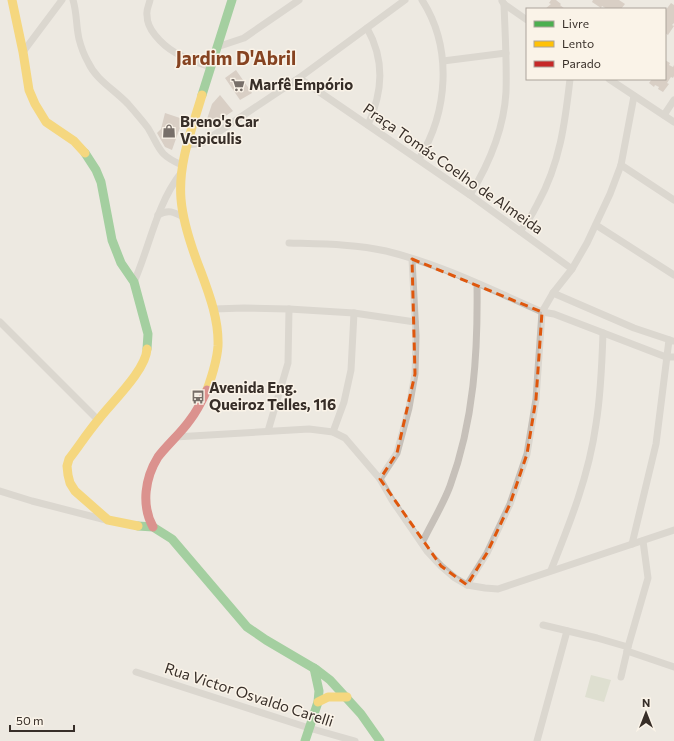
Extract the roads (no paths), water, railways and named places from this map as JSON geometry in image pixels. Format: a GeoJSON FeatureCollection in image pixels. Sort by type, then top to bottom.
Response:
{"type":"FeatureCollection","features":[{"type":"Feature","properties":{"kind":"main road"},"geometry":{"type":"LineString","coordinates":[[12,0],[24,52],[29,90],[46,122],[74,141],[83,150],[96,170],[101,182],[112,240],[121,263],[134,282],[148,334],[146,354],[139,371],[98,420],[69,459],[67,466],[70,483],[75,491],[108,520],[136,526],[153,527],[172,539],[247,627],[314,668],[330,680],[347,697],[380,741]]}},
{"type":"Feature","properties":{"kind":"main road"},"geometry":{"type":"LineString","coordinates":[[153,527],[146,511],[145,498],[148,480],[158,458],[195,413],[203,400],[217,356],[218,333],[214,309],[195,257],[183,217],[180,192],[181,169],[187,145],[232,0]]}},
{"type":"Feature","properties":{"kind":"main road"},"geometry":{"type":"LineString","coordinates":[[305,741],[318,702],[319,691],[314,668]]}},
{"type":"Feature","properties":{"kind":"main road"},"geometry":{"type":"LineString","coordinates":[[318,702],[327,696],[347,697]]}},
{"type":"Feature","properties":{"kind":"street"},"geometry":{"type":"LineString","coordinates":[[24,52],[62,0]]}},
{"type":"Feature","properties":{"kind":"street"},"geometry":{"type":"LineString","coordinates":[[73,0],[81,46],[94,73],[127,103],[148,128],[154,141],[164,155],[181,169],[165,197],[134,282]]}},
{"type":"Feature","properties":{"kind":"street"},"geometry":{"type":"LineString","coordinates":[[150,0],[146,13],[147,19],[152,31],[160,42],[169,50],[178,55],[210,67]]}},
{"type":"Feature","properties":{"kind":"street"},"geometry":{"type":"LineString","coordinates":[[217,47],[244,38],[299,0]]}},
{"type":"Feature","properties":{"kind":"street"},"geometry":{"type":"LineString","coordinates":[[187,145],[202,143],[299,78],[405,0]]}},
{"type":"Feature","properties":{"kind":"street"},"geometry":{"type":"LineString","coordinates":[[419,159],[432,137],[441,104],[444,71],[437,32],[422,0]]}},
{"type":"Feature","properties":{"kind":"street"},"geometry":{"type":"LineString","coordinates":[[502,2],[526,19]]}},
{"type":"Feature","properties":{"kind":"street"},"geometry":{"type":"LineString","coordinates":[[470,195],[487,163],[501,126],[506,93],[506,53],[502,2]]}},
{"type":"Feature","properties":{"kind":"street"},"geometry":{"type":"LineString","coordinates":[[367,28],[376,50],[381,81],[377,99],[368,125]]}},
{"type":"Feature","properties":{"kind":"street"},"geometry":{"type":"LineString","coordinates":[[443,61],[506,53]]}},
{"type":"Feature","properties":{"kind":"street","name":"Praça Tomás Coelho de Almeida"},"geometry":{"type":"LineString","coordinates":[[299,78],[419,159],[572,269]]}},
{"type":"Feature","properties":{"kind":"street"},"geometry":{"type":"LineString","coordinates":[[520,231],[527,224],[542,197],[556,163],[567,109],[570,80]]}},
{"type":"Feature","properties":{"kind":"street"},"geometry":{"type":"LineString","coordinates":[[610,80],[674,122]]}},
{"type":"Feature","properties":{"kind":"street"},"geometry":{"type":"LineString","coordinates":[[467,584],[487,553],[506,511],[527,454],[536,399],[542,312],[553,293],[572,269],[596,225],[621,165],[634,96]]}},
{"type":"Feature","properties":{"kind":"street"},"geometry":{"type":"LineString","coordinates":[[664,115],[674,100]]}},
{"type":"Feature","properties":{"kind":"street"},"geometry":{"type":"LineString","coordinates":[[621,165],[674,200]]}},
{"type":"Feature","properties":{"kind":"street"},"geometry":{"type":"LineString","coordinates":[[158,214],[165,211],[174,212],[183,217]]}},
{"type":"Feature","properties":{"kind":"street"},"geometry":{"type":"LineString","coordinates":[[596,225],[674,275]]}},
{"type":"Feature","properties":{"kind":"street"},"geometry":{"type":"LineString","coordinates":[[289,243],[339,244],[386,251],[436,267],[542,312],[554,314],[670,357]]}},
{"type":"Feature","properties":{"kind":"street"},"geometry":{"type":"LineString","coordinates":[[380,479],[397,453],[415,374],[415,322],[412,259]]}},
{"type":"Feature","properties":{"kind":"street"},"geometry":{"type":"LineString","coordinates":[[422,543],[450,486],[458,462],[470,413],[477,351],[477,284]]}},
{"type":"Feature","properties":{"kind":"street"},"geometry":{"type":"LineString","coordinates":[[553,293],[634,328],[672,341],[656,444],[632,544]]}},
{"type":"Feature","properties":{"kind":"street"},"geometry":{"type":"LineString","coordinates":[[214,309],[289,309],[354,313],[415,322]]}},
{"type":"Feature","properties":{"kind":"street"},"geometry":{"type":"LineString","coordinates":[[268,431],[288,362],[289,309]]}},
{"type":"Feature","properties":{"kind":"street"},"geometry":{"type":"LineString","coordinates":[[333,432],[344,402],[351,370],[354,313]]}},
{"type":"Feature","properties":{"kind":"street"},"geometry":{"type":"LineString","coordinates":[[0,322],[98,420]]}},
{"type":"Feature","properties":{"kind":"street"},"geometry":{"type":"LineString","coordinates":[[551,570],[571,520],[587,470],[596,424],[602,365],[603,333]]}},
{"type":"Feature","properties":{"kind":"street"},"geometry":{"type":"LineString","coordinates":[[175,437],[309,429],[333,432],[345,438],[380,479],[392,500],[440,566],[455,578],[467,584],[485,588],[498,588],[674,530]]}},
{"type":"Feature","properties":{"kind":"street"},"geometry":{"type":"LineString","coordinates":[[0,491],[32,501],[108,520]]}},
{"type":"Feature","properties":{"kind":"street"},"geometry":{"type":"LineString","coordinates":[[621,677],[627,649],[648,578],[643,541]]}},
{"type":"Feature","properties":{"kind":"street"},"geometry":{"type":"LineString","coordinates":[[543,625],[597,638],[674,667]]}},
{"type":"Feature","properties":{"kind":"street"},"geometry":{"type":"LineString","coordinates":[[537,741],[567,631]]}},
{"type":"Feature","properties":{"kind":"street","name":"Rua Victor Osvaldo Carelli"},"geometry":{"type":"LineString","coordinates":[[136,672],[309,728],[355,741]]}},
{"type":"Feature","properties":{"kind":"place","name":"Marfê Empório"},"geometry":{"type":"Point","coordinates":[238,85]}},
{"type":"Feature","properties":{"kind":"place","name":"Breno's Car Vepiculis"},"geometry":{"type":"Point","coordinates":[169,131]}},
{"type":"Feature","properties":{"kind":"place","name":"Avenida Eng. Queiroz Telles, 116"},"geometry":{"type":"Point","coordinates":[198,397]}},
{"type":"Feature","properties":{"kind":"district","name":"Jardim D'Abril"},"geometry":{"type":"Point","coordinates":[236,58]}}]}
